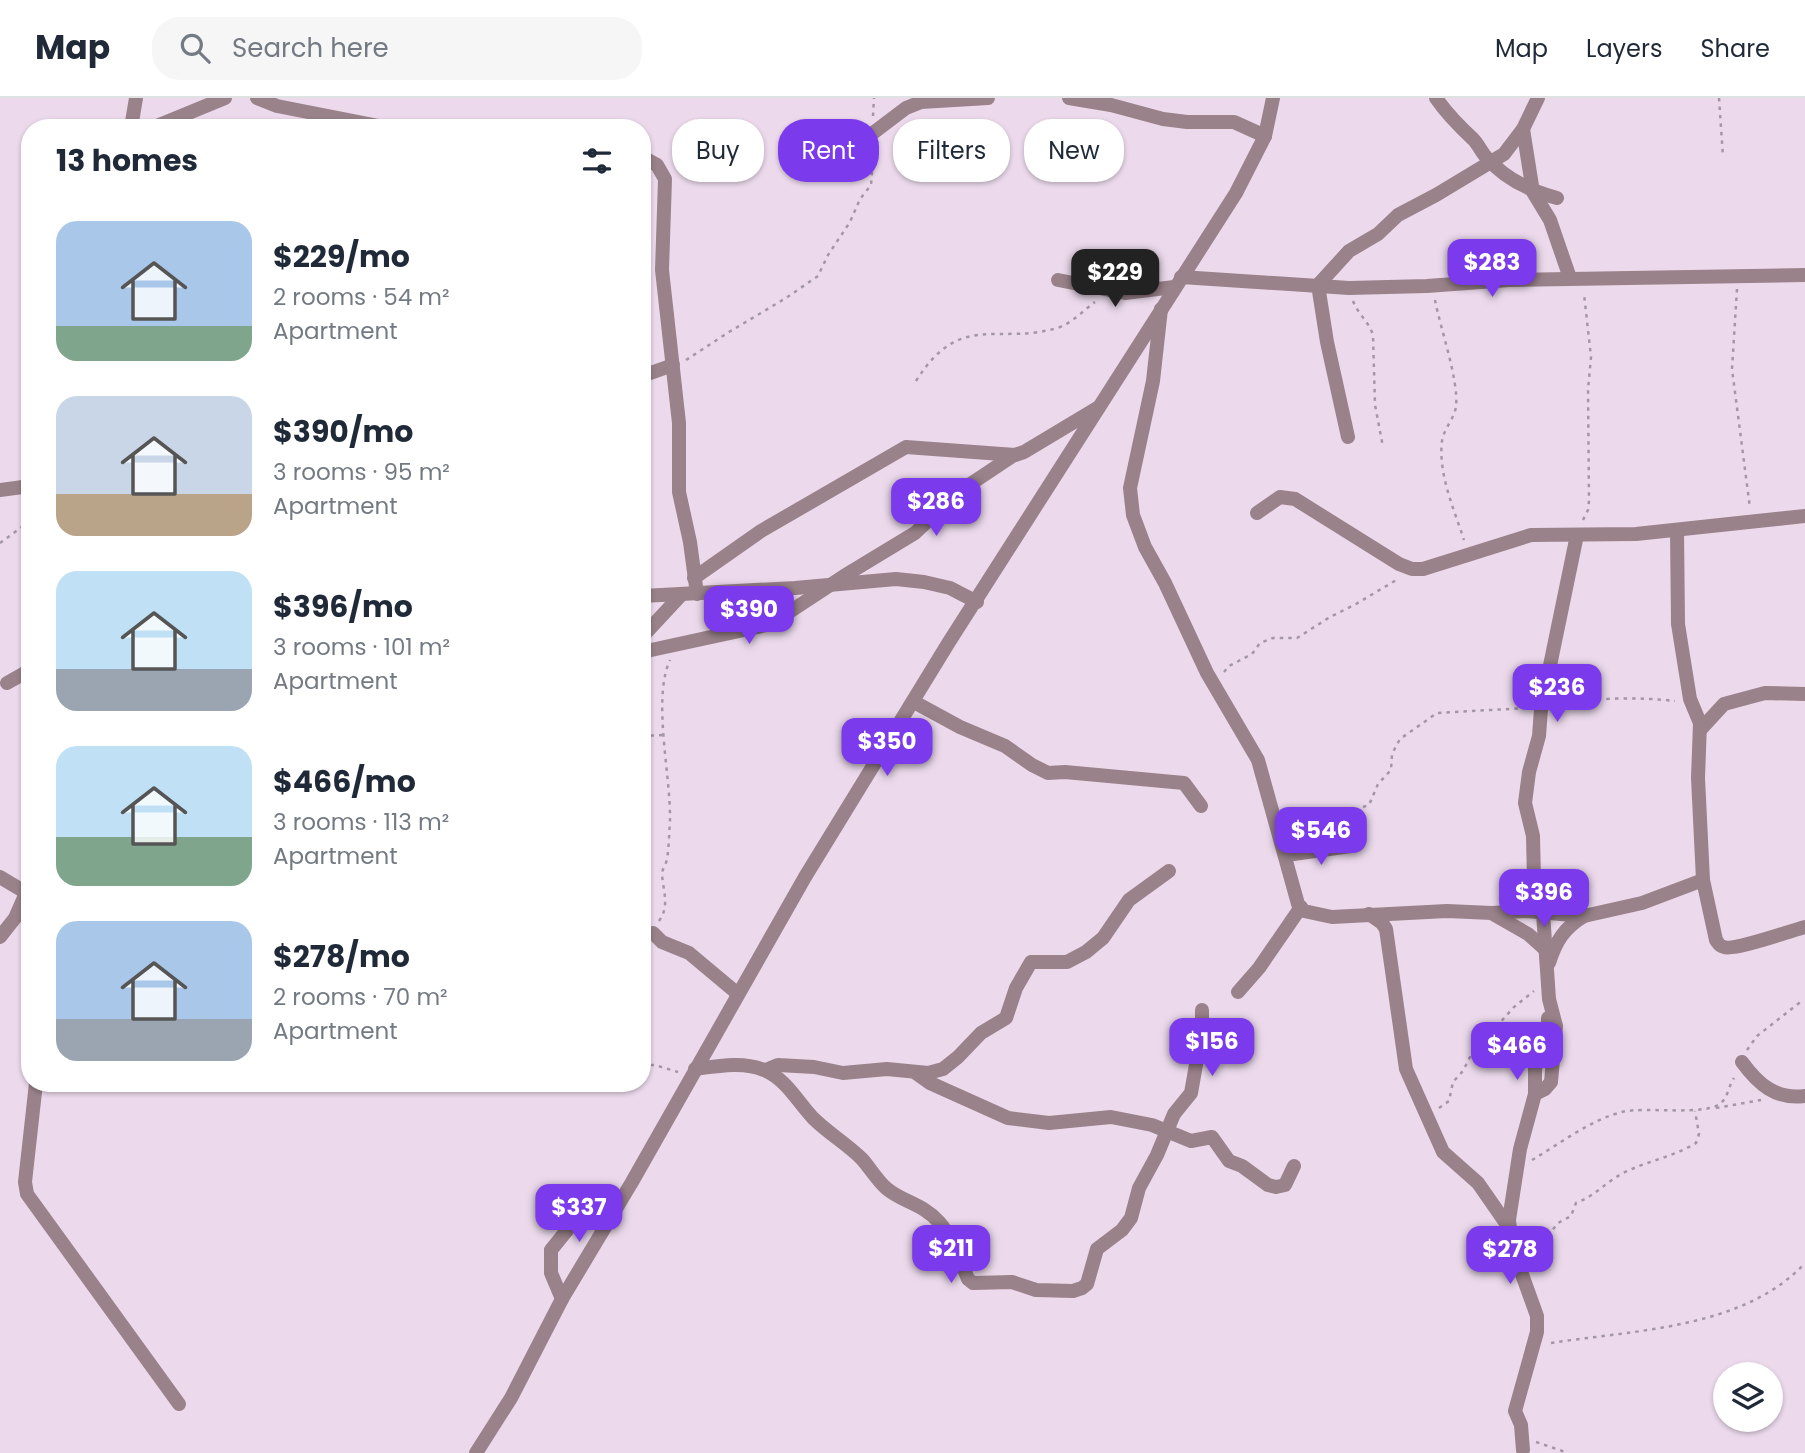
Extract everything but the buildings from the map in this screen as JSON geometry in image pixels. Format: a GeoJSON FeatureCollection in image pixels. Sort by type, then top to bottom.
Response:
{"type":"FeatureCollection","features":[{"type":"Feature","properties":{"kind":"street"},"geometry":{"type":"LineString","coordinates":[[132,119],[136,98]]}},
{"type":"Feature","properties":{"kind":"street"},"geometry":{"type":"LineString","coordinates":[[174,119],[225,98]]}},
{"type":"Feature","properties":{"kind":"street"},"geometry":{"type":"LineString","coordinates":[[257,98],[277,106],[343,119]]}},
{"type":"Feature","properties":{"kind":"street"},"geometry":{"type":"LineString","coordinates":[[879,128],[906,108],[921,102],[988,98]]}},
{"type":"Feature","properties":{"kind":"street"},"geometry":{"type":"LineString","coordinates":[[1069,98],[1111,105],[1163,119],[1234,122],[1265,136]]}},
{"type":"Feature","properties":{"kind":"street"},"geometry":{"type":"LineString","coordinates":[[476,1453],[511,1398],[562,1299],[632,1182],[805,877],[949,642],[1236,193],[1265,136],[1273,98]]}},
{"type":"Feature","properties":{"kind":"street"},"geometry":{"type":"LineString","coordinates":[[1436,98],[1452,120],[1475,141],[1492,163],[1511,179],[1533,192],[1557,198]]}},
{"type":"Feature","properties":{"kind":"street"},"geometry":{"type":"LineString","coordinates":[[1318,285],[1349,251],[1378,234],[1398,215],[1504,154],[1523,129],[1538,98]]}},
{"type":"Feature","properties":{"kind":"street"},"geometry":{"type":"LineString","coordinates":[[1523,129],[1533,192],[1550,220],[1574,278]]}},
{"type":"Feature","properties":{"kind":"street"},"geometry":{"type":"LineString","coordinates":[[651,162],[657,165],[665,179],[662,270],[680,441],[679,492],[690,542],[697,594]]}},
{"type":"Feature","properties":{"kind":"street"},"geometry":{"type":"LineString","coordinates":[[1058,280],[1125,293],[1177,282],[1349,288],[1574,278],[1805,275]]}},
{"type":"Feature","properties":{"kind":"street"},"geometry":{"type":"LineString","coordinates":[[1318,285],[1327,342],[1348,437]]}},
{"type":"Feature","properties":{"kind":"street"},"geometry":{"type":"LineString","coordinates":[[1161,307],[1153,381],[1130,488],[1130,502],[1145,547],[1216,690],[1258,760],[1304,911],[1332,917],[1447,911],[1526,911],[1584,916],[1642,903],[1703,880]]}},
{"type":"Feature","properties":{"kind":"street"},"geometry":{"type":"LineString","coordinates":[[651,373],[673,367]]}},
{"type":"Feature","properties":{"kind":"street"},"geometry":{"type":"LineString","coordinates":[[651,650],[771,624],[915,533],[957,494],[1014,455],[1024,452],[1099,407]]}},
{"type":"Feature","properties":{"kind":"street"},"geometry":{"type":"LineString","coordinates":[[694,578],[761,531],[827,495],[899,450],[918,447],[1014,455]]}},
{"type":"Feature","properties":{"kind":"street"},"geometry":{"type":"LineString","coordinates":[[0,489],[21,487]]}},
{"type":"Feature","properties":{"kind":"street"},"geometry":{"type":"LineString","coordinates":[[1257,513],[1280,497],[1295,499],[1398,564],[1412,569],[1423,569],[1531,535],[1677,530],[1805,516]]}},
{"type":"Feature","properties":{"kind":"street"},"geometry":{"type":"LineString","coordinates":[[1677,530],[1678,624],[1692,704],[1697,711],[1700,729],[1698,778],[1703,880],[1710,901],[1715,935],[1720,946],[1739,947],[1805,927]]}},
{"type":"Feature","properties":{"kind":"street"},"geometry":{"type":"LineString","coordinates":[[1523,1444],[1515,1411],[1534,1345],[1537,1316],[1510,1228],[1511,1208],[1520,1149],[1535,1094],[1535,1069],[1548,1027],[1549,999],[1543,913],[1534,880],[1533,836],[1525,803],[1575,535]]}},
{"type":"Feature","properties":{"kind":"street"},"geometry":{"type":"LineString","coordinates":[[651,596],[896,579],[950,588],[977,602]]}},
{"type":"Feature","properties":{"kind":"street"},"geometry":{"type":"LineString","coordinates":[[651,627],[682,594]]}},
{"type":"Feature","properties":{"kind":"street"},"geometry":{"type":"LineString","coordinates":[[7,683],[21,675]]}},
{"type":"Feature","properties":{"kind":"street"},"geometry":{"type":"LineString","coordinates":[[1692,704],[1724,704],[1765,693],[1805,694]]}},
{"type":"Feature","properties":{"kind":"street"},"geometry":{"type":"LineString","coordinates":[[914,702],[1005,747],[1048,773],[1065,772],[1184,783],[1201,806]]}},
{"type":"Feature","properties":{"kind":"street"},"geometry":{"type":"LineString","coordinates":[[1700,729],[1724,704]]}},
{"type":"Feature","properties":{"kind":"street"},"geometry":{"type":"LineString","coordinates":[[1286,855],[1351,846]]}},
{"type":"Feature","properties":{"kind":"street"},"geometry":{"type":"LineString","coordinates":[[766,1070],[778,1065],[814,1067],[843,1073],[887,1069],[928,1073],[943,1069],[981,1033],[1006,1018],[1016,988],[1031,962],[1067,962],[1086,952],[1103,938],[1129,900],[1170,871]]}},
{"type":"Feature","properties":{"kind":"street"},"geometry":{"type":"LineString","coordinates":[[0,877],[21,890]]}},
{"type":"Feature","properties":{"kind":"street"},"geometry":{"type":"LineString","coordinates":[[1238,992],[1259,968],[1301,906]]}},
{"type":"Feature","properties":{"kind":"street"},"geometry":{"type":"LineString","coordinates":[[0,937],[21,907]]}},
{"type":"Feature","properties":{"kind":"street"},"geometry":{"type":"LineString","coordinates":[[1492,913],[1528,934],[1546,950]]}},
{"type":"Feature","properties":{"kind":"street"},"geometry":{"type":"LineString","coordinates":[[1368,914],[1386,929],[1406,1069],[1426,1115],[1444,1152],[1478,1183],[1510,1228]]}},
{"type":"Feature","properties":{"kind":"street"},"geometry":{"type":"LineString","coordinates":[[1546,974],[1561,934],[1584,916]]}},
{"type":"Feature","properties":{"kind":"street"},"geometry":{"type":"LineString","coordinates":[[653,933],[662,942],[689,953],[738,994]]}},
{"type":"Feature","properties":{"kind":"street"},"geometry":{"type":"LineString","coordinates":[[694,1073],[739,1065],[766,1070],[780,1079],[825,1129],[861,1158],[885,1187],[897,1196],[925,1209],[940,1223],[950,1237],[968,1279],[973,1283],[1012,1282],[1037,1290],[1073,1291],[1082,1288],[1090,1276],[1097,1249],[1122,1230],[1131,1218],[1139,1188],[1178,1107],[1191,1093],[1202,1031],[1202,1010]]}},
{"type":"Feature","properties":{"kind":"street"},"geometry":{"type":"LineString","coordinates":[[1742,1062],[1767,1089],[1788,1096],[1805,1096]]}},
{"type":"Feature","properties":{"kind":"street"},"geometry":{"type":"LineString","coordinates":[[915,1072],[930,1083],[1008,1118],[1049,1123],[1111,1116],[1152,1125],[1191,1141],[1212,1137],[1229,1161],[1242,1166],[1268,1185],[1276,1187],[1285,1185],[1294,1166]]}},
{"type":"Feature","properties":{"kind":"street"},"geometry":{"type":"LineString","coordinates":[[35,1092],[25,1182],[27,1194],[179,1404]]}},
{"type":"Feature","properties":{"kind":"street"},"geometry":{"type":"LineString","coordinates":[[562,1299],[551,1273],[551,1250],[576,1219],[581,1194]]}},
{"type":"Feature","properties":{"kind":"path"},"geometry":{"type":"LineString","coordinates":[[1719,98],[1723,157]]}},
{"type":"Feature","properties":{"kind":"path"},"geometry":{"type":"LineString","coordinates":[[673,367],[772,308],[818,276],[871,182]]}},
{"type":"Feature","properties":{"kind":"path"},"geometry":{"type":"LineString","coordinates":[[1737,275],[1737,323],[1732,369],[1752,522]]}},
{"type":"Feature","properties":{"kind":"path"},"geometry":{"type":"LineString","coordinates":[[1574,278],[1584,294],[1591,357],[1588,390],[1588,510],[1575,535]]}},
{"type":"Feature","properties":{"kind":"path"},"geometry":{"type":"LineString","coordinates":[[1433,286],[1451,370],[1456,408],[1442,438],[1446,483],[1469,554]]}},
{"type":"Feature","properties":{"kind":"path"},"geometry":{"type":"LineString","coordinates":[[1349,288],[1356,309],[1370,326],[1373,335],[1375,405],[1383,447]]}},
{"type":"Feature","properties":{"kind":"path"},"geometry":{"type":"LineString","coordinates":[[916,381],[935,356],[969,335],[1040,332],[1060,327],[1070,323],[1110,290]]}},
{"type":"Feature","properties":{"kind":"path"},"geometry":{"type":"LineString","coordinates":[[0,543],[21,528]]}},
{"type":"Feature","properties":{"kind":"path"},"geometry":{"type":"LineString","coordinates":[[1216,690],[1226,669],[1252,654],[1260,643],[1273,638],[1297,638],[1330,617],[1374,595],[1412,569]]}},
{"type":"Feature","properties":{"kind":"path"},"geometry":{"type":"LineString","coordinates":[[653,933],[665,909],[662,874],[668,854],[670,789],[664,735],[663,684],[672,645]]}},
{"type":"Feature","properties":{"kind":"path"},"geometry":{"type":"LineString","coordinates":[[1363,807],[1369,805],[1378,784],[1391,770],[1392,754],[1400,739],[1408,736],[1437,713],[1541,709],[1575,701],[1628,699],[1660,699],[1692,704]]}},
{"type":"Feature","properties":{"kind":"path"},"geometry":{"type":"LineString","coordinates":[[651,736],[664,735]]}},
{"type":"Feature","properties":{"kind":"path"},"geometry":{"type":"LineString","coordinates":[[1426,1115],[1447,1104],[1453,1082],[1463,1071],[1471,1055],[1514,1007],[1534,992],[1546,974]]}},
{"type":"Feature","properties":{"kind":"path"},"geometry":{"type":"LineString","coordinates":[[1694,1111],[1723,1102],[1750,1043],[1803,1000]]}},
{"type":"Feature","properties":{"kind":"path"},"geometry":{"type":"LineString","coordinates":[[651,1065],[694,1073]]}},
{"type":"Feature","properties":{"kind":"path"},"geometry":{"type":"LineString","coordinates":[[1517,1168],[1614,1114],[1634,1110],[1694,1111],[1761,1100]]}},
{"type":"Feature","properties":{"kind":"path"},"geometry":{"type":"LineString","coordinates":[[1521,1269],[1558,1223],[1570,1216],[1576,1203],[1599,1191],[1622,1173],[1672,1156],[1696,1143],[1699,1134],[1694,1111]]}},
{"type":"Feature","properties":{"kind":"path"},"geometry":{"type":"LineString","coordinates":[[1534,1345],[1663,1328],[1695,1321],[1774,1291],[1805,1263]]}},
{"type":"Feature","properties":{"kind":"path"},"geometry":{"type":"LineString","coordinates":[[1523,1444],[1568,1453]]}}]}
